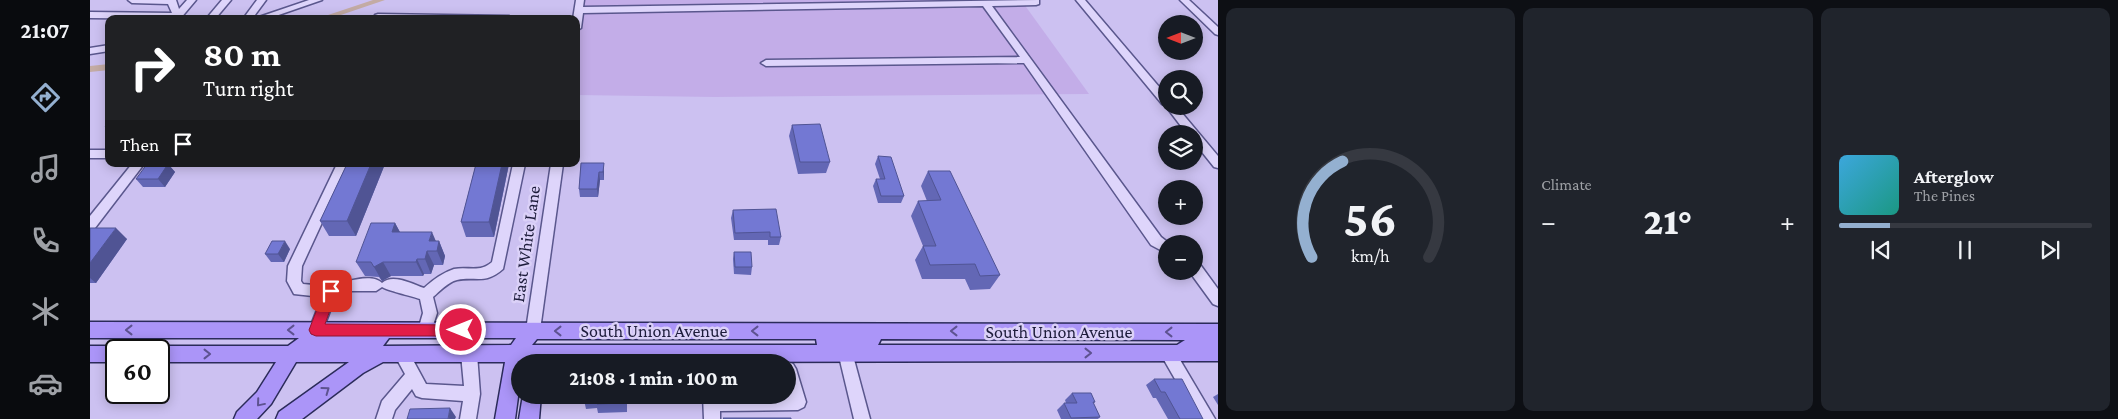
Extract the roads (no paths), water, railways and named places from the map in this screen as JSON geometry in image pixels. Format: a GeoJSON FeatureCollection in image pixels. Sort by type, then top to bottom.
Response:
{"type":"FeatureCollection","features":[{"type":"Feature","properties":{"kind":"main road","name":"South Union Avenue"},"geometry":{"type":"LineString","coordinates":[[90,330],[1218,332]]}},
{"type":"Feature","properties":{"kind":"main road"},"geometry":{"type":"LineString","coordinates":[[244,419],[264,398],[291,354],[302,345],[310,342],[400,338],[425,330]]}},
{"type":"Feature","properties":{"kind":"main road"},"geometry":{"type":"LineString","coordinates":[[514,354],[532,330]]}},
{"type":"Feature","properties":{"kind":"main road"},"geometry":{"type":"LineString","coordinates":[[532,330],[535,354]]}},
{"type":"Feature","properties":{"kind":"main road"},"geometry":{"type":"LineString","coordinates":[[752,353],[782,341],[871,341],[873,337],[871,331]]}},
{"type":"Feature","properties":{"kind":"main road"},"geometry":{"type":"LineString","coordinates":[[969,352],[967,347],[970,342],[1067,343],[1081,332]]}},
{"type":"Feature","properties":{"kind":"main road"},"geometry":{"type":"LineString","coordinates":[[1174,353],[1193,344],[1218,342]]}},
{"type":"Feature","properties":{"kind":"main road","name":"South Union Avenue"},"geometry":{"type":"LineString","coordinates":[[796,359],[845,352],[1218,353]]}},
{"type":"Feature","properties":{"kind":"main road"},"geometry":{"type":"LineString","coordinates":[[90,354],[105,354]]}},
{"type":"Feature","properties":{"kind":"main road","name":"South Union Avenue"},"geometry":{"type":"LineString","coordinates":[[170,354],[511,354]]}},
{"type":"Feature","properties":{"kind":"main road"},"geometry":{"type":"LineString","coordinates":[[286,419],[357,367],[381,354]]}},
{"type":"Feature","properties":{"kind":"main road","name":"South Union Avenue"},"geometry":{"type":"LineString","coordinates":[[743,354],[756,354]]}},
{"type":"Feature","properties":{"kind":"main road"},"geometry":{"type":"LineString","coordinates":[[505,419],[511,376]]}},
{"type":"Feature","properties":{"kind":"main road"},"geometry":{"type":"LineString","coordinates":[[529,419],[531,404]]}},
{"type":"Feature","properties":{"kind":"street"},"geometry":{"type":"LineString","coordinates":[[132,0],[172,1],[176,15]]}},
{"type":"Feature","properties":{"kind":"street"},"geometry":{"type":"LineString","coordinates":[[178,15],[192,0]]}},
{"type":"Feature","properties":{"kind":"street"},"geometry":{"type":"LineString","coordinates":[[214,15],[227,0]]}},
{"type":"Feature","properties":{"kind":"street"},"geometry":{"type":"LineString","coordinates":[[250,15],[262,0]]}},
{"type":"Feature","properties":{"kind":"street"},"geometry":{"type":"LineString","coordinates":[[285,10],[293,0]]}},
{"type":"Feature","properties":{"kind":"street"},"geometry":{"type":"LineString","coordinates":[[269,15],[318,0]]}},
{"type":"Feature","properties":{"kind":"street"},"geometry":{"type":"LineString","coordinates":[[1080,0],[1158,93]]}},
{"type":"Feature","properties":{"kind":"street"},"geometry":{"type":"LineString","coordinates":[[1184,0],[1218,32]]}},
{"type":"Feature","properties":{"kind":"street"},"geometry":{"type":"LineString","coordinates":[[986,2],[1158,242]]}},
{"type":"Feature","properties":{"kind":"street"},"geometry":{"type":"LineString","coordinates":[[580,5],[1036,2]]}},
{"type":"Feature","properties":{"kind":"street"},"geometry":{"type":"LineString","coordinates":[[90,15],[105,16]]}},
{"type":"Feature","properties":{"kind":"street"},"geometry":{"type":"LineString","coordinates":[[90,51],[105,49]]}},
{"type":"Feature","properties":{"kind":"street"},"geometry":{"type":"LineString","coordinates":[[766,63],[1027,60]]}},
{"type":"Feature","properties":{"kind":"street"},"geometry":{"type":"LineString","coordinates":[[1177,115],[1186,125]]}},
{"type":"Feature","properties":{"kind":"street"},"geometry":{"type":"LineString","coordinates":[[1203,146],[1218,164]]}},
{"type":"Feature","properties":{"kind":"street"},"geometry":{"type":"LineString","coordinates":[[90,154],[105,154]]}},
{"type":"Feature","properties":{"kind":"street"},"geometry":{"type":"LineString","coordinates":[[90,225],[136,167]]}},
{"type":"Feature","properties":{"kind":"street"},"geometry":{"type":"LineString","coordinates":[[342,167],[295,266],[294,281],[299,290],[331,291],[350,285],[382,285],[402,286],[426,295]]}},
{"type":"Feature","properties":{"kind":"street"},"geometry":{"type":"LineString","coordinates":[[426,295],[450,276],[484,275],[498,265],[518,167]]}},
{"type":"Feature","properties":{"kind":"street","name":"East White Lane"},"geometry":{"type":"LineString","coordinates":[[532,330],[557,167]]}},
{"type":"Feature","properties":{"kind":"street"},"geometry":{"type":"LineString","coordinates":[[1203,280],[1218,300]]}},
{"type":"Feature","properties":{"kind":"street"},"geometry":{"type":"LineString","coordinates":[[316,330],[331,291]]}},
{"type":"Feature","properties":{"kind":"street"},"geometry":{"type":"LineString","coordinates":[[425,330],[430,313],[426,295]]}},
{"type":"Feature","properties":{"kind":"street"},"geometry":{"type":"LineString","coordinates":[[909,331],[915,352]]}},
{"type":"Feature","properties":{"kind":"street"},"geometry":{"type":"LineString","coordinates":[[845,352],[862,419]]}},
{"type":"Feature","properties":{"kind":"street"},"geometry":{"type":"LineString","coordinates":[[1174,353],[1207,419]]}},
{"type":"Feature","properties":{"kind":"street"},"geometry":{"type":"LineString","coordinates":[[402,354],[422,392],[472,394]]}},
{"type":"Feature","properties":{"kind":"street"},"geometry":{"type":"LineString","coordinates":[[468,419],[472,394],[469,354]]}},
{"type":"Feature","properties":{"kind":"street"},"geometry":{"type":"LineString","coordinates":[[384,419],[388,406],[414,375]]}},
{"type":"Feature","properties":{"kind":"street"},"geometry":{"type":"LineString","coordinates":[[711,406],[754,404]]}},
{"type":"Feature","properties":{"kind":"waterway"},"geometry":{"type":"LineString","coordinates":[[333,15],[381,0]]}},
{"type":"Feature","properties":{"kind":"waterway"},"geometry":{"type":"LineString","coordinates":[[90,69],[105,67]]}}]}
